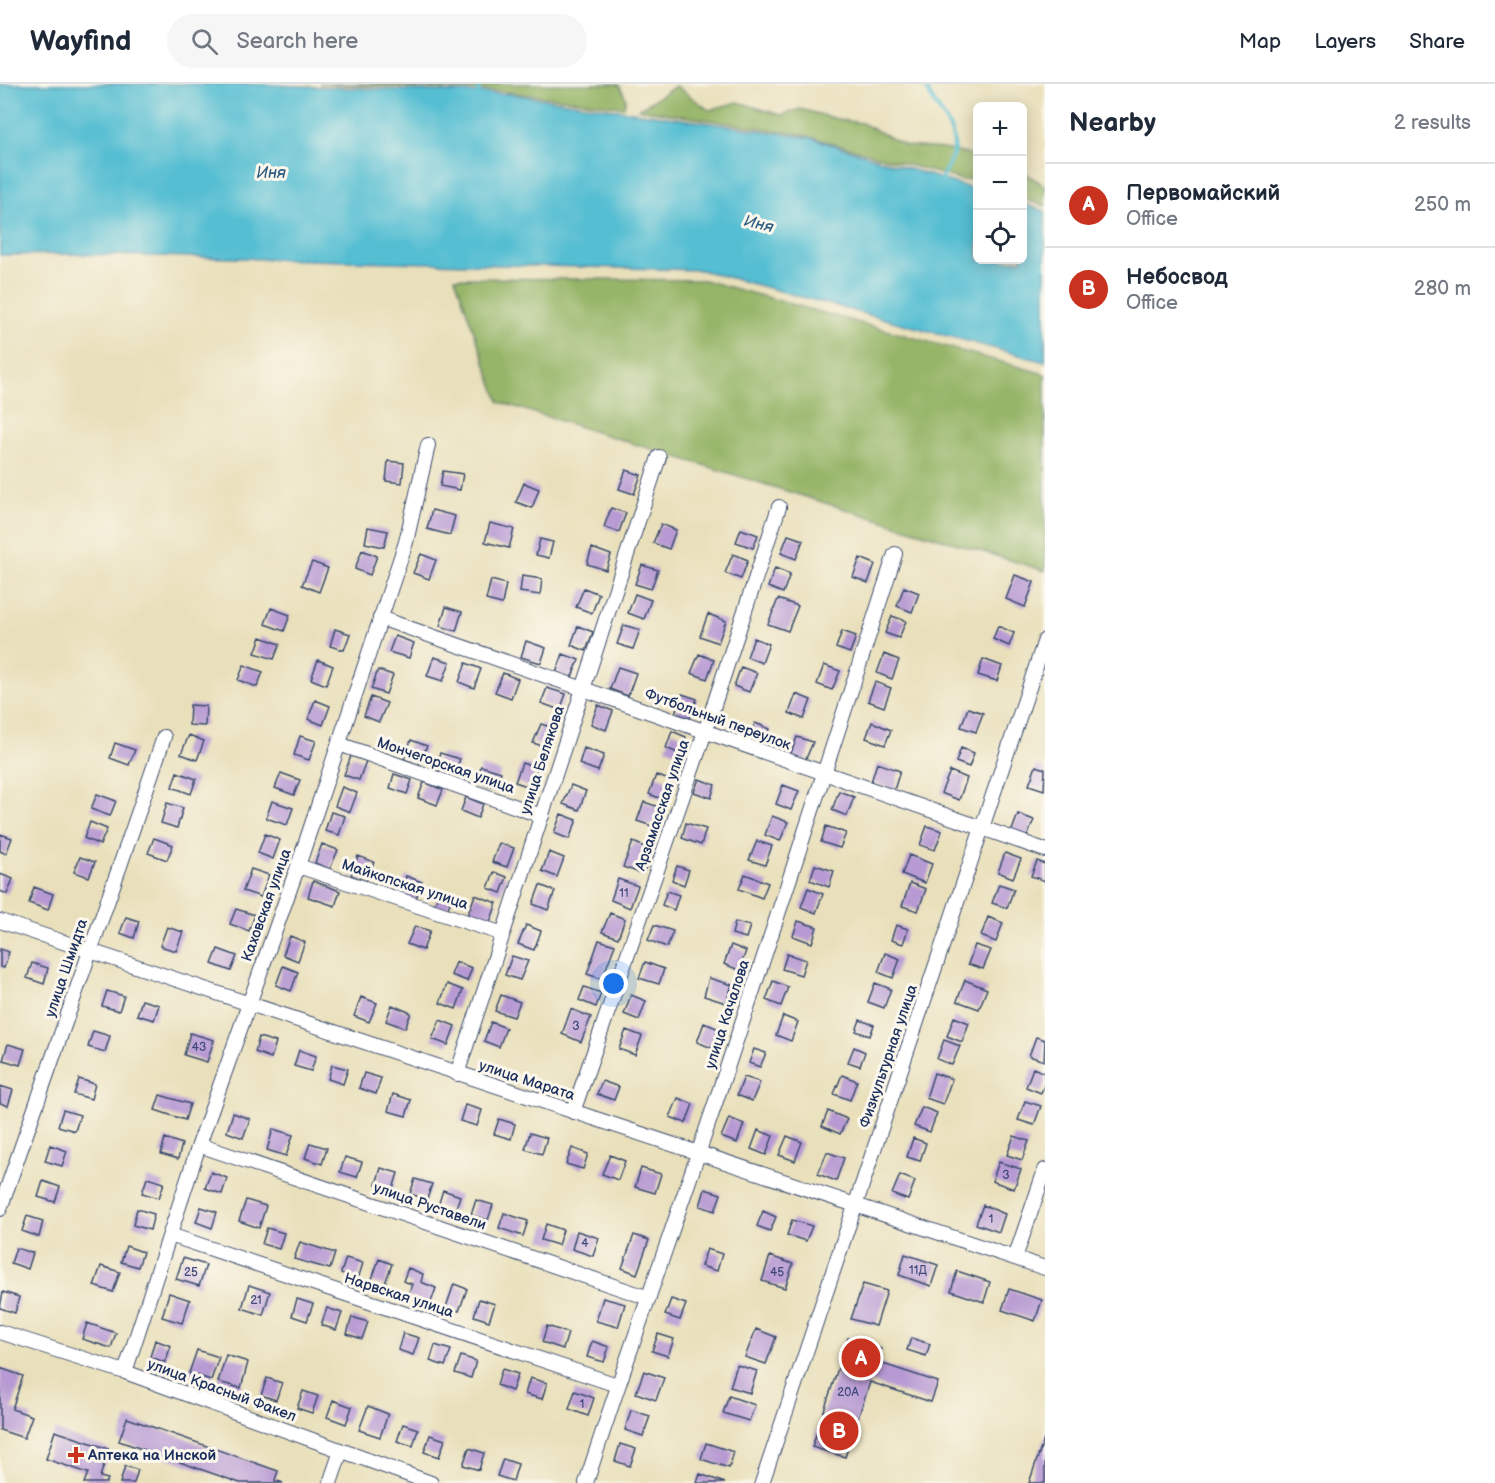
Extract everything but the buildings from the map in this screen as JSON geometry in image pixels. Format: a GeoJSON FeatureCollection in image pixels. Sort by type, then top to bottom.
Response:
{"type":"FeatureCollection","features":[{"type":"Feature","properties":{"kind":"street","name":"Каховская улица"},"geometry":{"type":"LineString","coordinates":[[125,1372],[199,1145],[298,866],[406,542],[428,445]]}},
{"type":"Feature","properties":{"kind":"street","name":"улица Белякова"},"geometry":{"type":"LineString","coordinates":[[457,1074],[659,457]]}},
{"type":"Feature","properties":{"kind":"street","name":"Арзамасская улица"},"geometry":{"type":"LineString","coordinates":[[573,1112],[705,732],[779,507]]}},
{"type":"Feature","properties":{"kind":"street","name":"улица Качалова"},"geometry":{"type":"LineString","coordinates":[[586,1483],[617,1385],[698,1154],[895,555]]}},
{"type":"Feature","properties":{"kind":"street","name":"Футбольный переулок"},"geometry":{"type":"LineString","coordinates":[[380,618],[584,687],[705,732],[1045,850]]}},
{"type":"Feature","properties":{"kind":"street","name":"Физкультурная улица"},"geometry":{"type":"LineString","coordinates":[[762,1483],[1045,640]]}},
{"type":"Feature","properties":{"kind":"street","name":"улица Шмидта"},"geometry":{"type":"LineString","coordinates":[[0,1209],[164,737]]}},
{"type":"Feature","properties":{"kind":"street","name":"Мончегорская улица"},"geometry":{"type":"LineString","coordinates":[[339,744],[542,816]]}},
{"type":"Feature","properties":{"kind":"street","name":"Майкопская улица"},"geometry":{"type":"LineString","coordinates":[[298,866],[503,934]]}},
{"type":"Feature","properties":{"kind":"street","name":"улица Марата"},"geometry":{"type":"LineString","coordinates":[[0,921],[1045,1268]]}},
{"type":"Feature","properties":{"kind":"street","name":"улица Руставели"},"geometry":{"type":"LineString","coordinates":[[199,1145],[649,1298]]}},
{"type":"Feature","properties":{"kind":"street"},"geometry":{"type":"LineString","coordinates":[[1015,1258],[1045,1170]]}},
{"type":"Feature","properties":{"kind":"street","name":"Нарвская улица"},"geometry":{"type":"LineString","coordinates":[[170,1235],[617,1385]]}},
{"type":"Feature","properties":{"kind":"street","name":"улица Красный Факел"},"geometry":{"type":"LineString","coordinates":[[0,1332],[125,1372],[431,1483]]}},
{"type":"Feature","properties":{"kind":"street"},"geometry":{"type":"LineString","coordinates":[[330,1483],[340,1451]]}},
{"type":"Feature","properties":{"kind":"green space"},"geometry":{"type":"Polygon","coordinates":[[[319,84],[614,84],[619,85],[626,98],[624,107],[500,91],[319,84]]]}},
{"type":"Feature","properties":{"kind":"green space"},"geometry":{"type":"Polygon","coordinates":[[[676,86],[709,110],[738,102],[781,115],[800,109],[862,123],[906,146],[944,149],[973,155],[973,181],[962,180],[803,135],[639,109],[676,86]]]}},
{"type":"Feature","properties":{"kind":"green space"},"geometry":{"type":"Polygon","coordinates":[[[1027,174],[1045,186],[1045,206],[1027,200],[1027,174]]]}},
{"type":"Feature","properties":{"kind":"green space"},"geometry":{"type":"Polygon","coordinates":[[[455,278],[704,280],[1045,374],[1045,571],[499,402],[455,278]]]}},
{"type":"Feature","properties":{"kind":"water","name":"Иня"},"geometry":{"type":"Polygon","coordinates":[[[0,84],[248,84],[510,94],[811,138],[973,189],[973,264],[1027,264],[1027,205],[1045,211],[1045,362],[701,270],[73,254],[0,255],[0,84]]]}},
{"type":"Feature","properties":{"kind":"waterway"},"geometry":{"type":"LineString","coordinates":[[478,98],[479,84]]}},
{"type":"Feature","properties":{"kind":"waterway"},"geometry":{"type":"LineString","coordinates":[[925,84],[953,136],[953,153],[940,181]]}},
{"type":"Feature","properties":{"kind":"place","name":"Первомайский"},"geometry":{"type":"Point","coordinates":[861,1358]}},
{"type":"Feature","properties":{"kind":"place","name":"Небосвод"},"geometry":{"type":"Point","coordinates":[839,1431]}},
{"type":"Feature","properties":{"kind":"place","name":"Аптека на Инской"},"geometry":{"type":"Point","coordinates":[76,1455]}}]}
